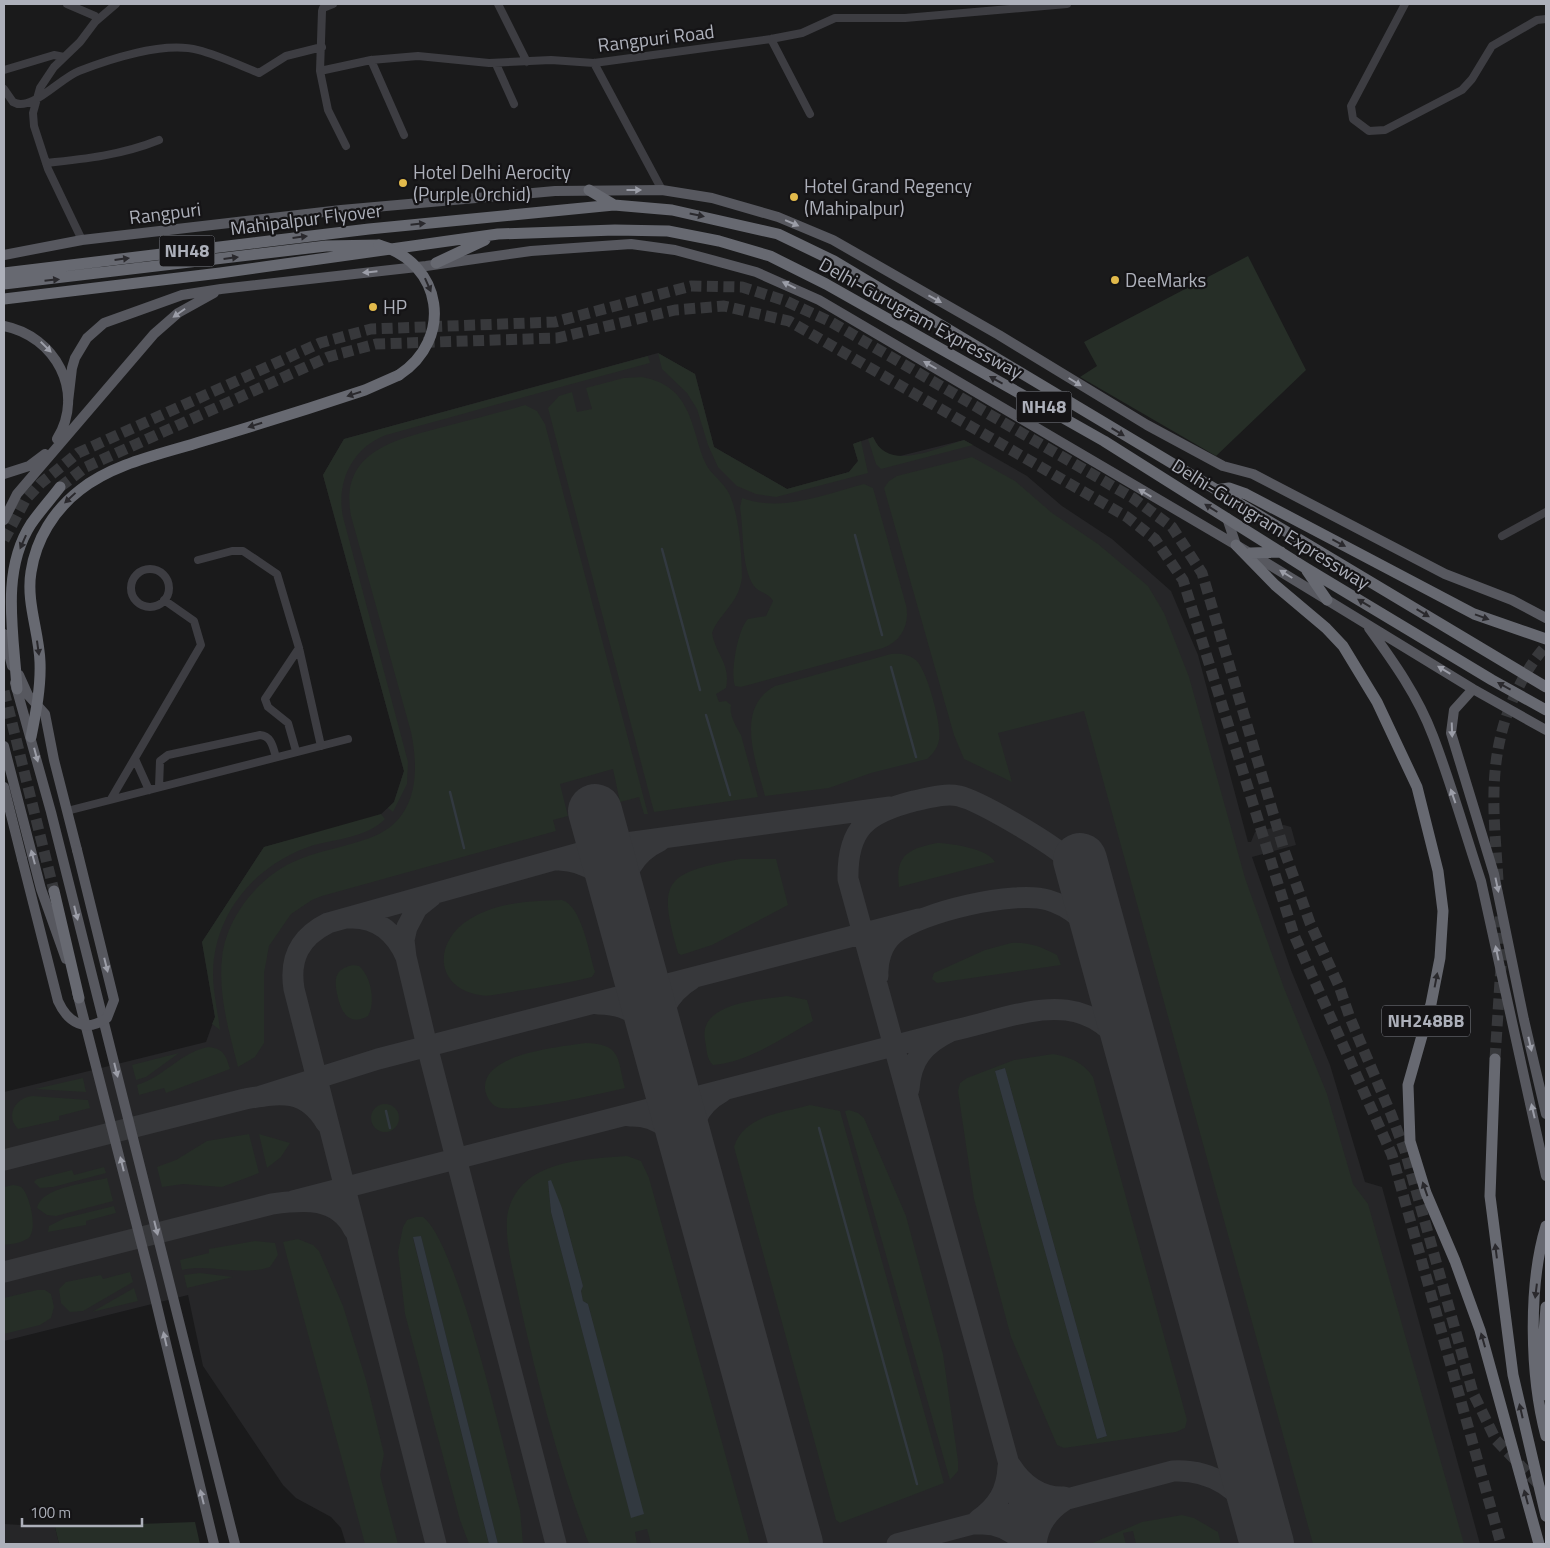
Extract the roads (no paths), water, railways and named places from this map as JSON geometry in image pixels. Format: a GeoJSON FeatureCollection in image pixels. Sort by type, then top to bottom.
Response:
{"type":"FeatureCollection","features":[{"type":"Feature","properties":{"kind":"highway"},"geometry":{"type":"LineString","coordinates":[[589,190],[614,205]]}},
{"type":"Feature","properties":{"kind":"highway","name":"Mahipalpur Flyover"},"geometry":{"type":"LineString","coordinates":[[4,273],[369,229],[614,205]]}},
{"type":"Feature","properties":{"kind":"highway","name":"Delhi-Gurugram Expressway"},"geometry":{"type":"LineString","coordinates":[[614,205],[672,210],[778,234],[834,261],[1546,686]]}},
{"type":"Feature","properties":{"kind":"highway","name":"Delhi-Gurugram Expressway"},"geometry":{"type":"LineString","coordinates":[[498,234],[614,230],[668,231],[719,241],[770,256],[826,284],[1104,440],[1304,567],[1492,680],[1546,710]]}},
{"type":"Feature","properties":{"kind":"highway"},"geometry":{"type":"LineString","coordinates":[[436,263],[498,234]]}},
{"type":"Feature","properties":{"kind":"highway","name":"NH48"},"geometry":{"type":"LineString","coordinates":[[4,299],[220,274],[498,234]]}},
{"type":"Feature","properties":{"kind":"highway"},"geometry":{"type":"LineString","coordinates":[[4,284],[326,246],[379,245],[399,252],[422,274],[434,303],[432,335],[422,354],[408,369],[376,387],[141,460],[96,479],[63,505],[40,541],[30,573],[29,590],[40,661],[37,704],[31,737]]}},
{"type":"Feature","properties":{"kind":"highway"},"geometry":{"type":"LineString","coordinates":[[17,689],[11,612],[14,566],[31,524],[60,488]]}},
{"type":"Feature","properties":{"kind":"highway"},"geometry":{"type":"LineString","coordinates":[[1216,490],[1229,488],[1246,494],[1474,614],[1546,639]]}},
{"type":"Feature","properties":{"kind":"highway","name":"NH248BB"},"geometry":{"type":"LineString","coordinates":[[1236,545],[1275,585],[1326,628],[1343,646],[1377,702],[1417,787],[1438,872],[1443,911],[1440,958],[1431,1004],[1408,1086],[1410,1141],[1426,1194],[1455,1261],[1480,1330],[1539,1544]]}},
{"type":"Feature","properties":{"kind":"highway"},"geometry":{"type":"LineString","coordinates":[[1250,553],[1281,552]]}},
{"type":"Feature","properties":{"kind":"highway"},"geometry":{"type":"LineString","coordinates":[[1304,567],[1327,600]]}},
{"type":"Feature","properties":{"kind":"highway"},"geometry":{"type":"LineString","coordinates":[[54,891],[79,998]]}},
{"type":"Feature","properties":{"kind":"highway"},"geometry":{"type":"LineString","coordinates":[[1495,1059],[1490,1196],[1513,1375],[1531,1459],[1546,1516]]}},
{"type":"Feature","properties":{"kind":"highway"},"geometry":{"type":"LineString","coordinates":[[1546,1226],[1542,1239],[1533,1312],[1535,1379],[1546,1436]]}},
{"type":"Feature","properties":{"kind":"highway"},"geometry":{"type":"LineString","coordinates":[[1543,1422],[1546,1307]]}},
{"type":"Feature","properties":{"kind":"main road","name":"Rangpuri"},"geometry":{"type":"LineString","coordinates":[[4,255],[82,240],[341,210],[589,190],[662,190],[712,198],[778,217],[833,240],[999,335],[1147,425],[1224,466],[1253,474],[1445,574],[1512,600],[1546,618]]}},
{"type":"Feature","properties":{"kind":"main road"},"geometry":{"type":"LineString","coordinates":[[4,474],[29,466],[52,447],[64,426],[75,358],[87,338],[104,323],[182,295],[531,251],[631,244],[675,250],[756,272],[819,300],[1250,553],[1473,689],[1546,730]]}},
{"type":"Feature","properties":{"kind":"main road"},"geometry":{"type":"LineString","coordinates":[[4,520],[17,494],[148,340],[178,313],[221,289]]}},
{"type":"Feature","properties":{"kind":"main road"},"geometry":{"type":"LineString","coordinates":[[4,326],[26,332],[36,338],[54,356],[65,378],[68,402]]}},
{"type":"Feature","properties":{"kind":"main road"},"geometry":{"type":"LineString","coordinates":[[1228,518],[1236,545]]}},
{"type":"Feature","properties":{"kind":"main road"},"geometry":{"type":"LineString","coordinates":[[1365,622],[1396,666],[1433,735],[1469,843],[1481,881],[1546,1176]]}},
{"type":"Feature","properties":{"kind":"main road"},"geometry":{"type":"LineString","coordinates":[[4,634],[235,1544]]}},
{"type":"Feature","properties":{"kind":"main road"},"geometry":{"type":"LineString","coordinates":[[4,787],[58,1001],[64,1013],[73,1021],[82,1026],[92,1025],[107,1018],[114,1000],[54,760],[50,729],[45,714],[22,683],[16,662]]}},
{"type":"Feature","properties":{"kind":"main road"},"geometry":{"type":"LineString","coordinates":[[1473,689],[1454,710],[1451,733],[1494,874],[1524,1020],[1546,1114]]}},
{"type":"Feature","properties":{"kind":"main road"},"geometry":{"type":"LineString","coordinates":[[4,746],[41,889],[79,998],[151,1281],[214,1544]]}},
{"type":"Feature","properties":{"kind":"street"},"geometry":{"type":"LineString","coordinates":[[67,4],[96,16],[98,20]]}},
{"type":"Feature","properties":{"kind":"street"},"geometry":{"type":"LineString","coordinates":[[82,240],[56,190],[32,118],[40,88],[54,66],[116,4]]}},
{"type":"Feature","properties":{"kind":"street"},"geometry":{"type":"LineString","coordinates":[[333,4],[323,8],[322,11],[320,71],[328,110],[346,146]]}},
{"type":"Feature","properties":{"kind":"street"},"geometry":{"type":"LineString","coordinates":[[498,4],[527,62]]}},
{"type":"Feature","properties":{"kind":"street","name":"Rangpuri Road"},"geometry":{"type":"LineString","coordinates":[[320,71],[371,60],[418,56],[496,64],[551,60],[594,63],[771,39],[802,33],[835,18],[905,18],[1067,4]]}},
{"type":"Feature","properties":{"kind":"street"},"geometry":{"type":"LineString","coordinates":[[1405,4],[1351,106],[1353,119],[1369,131],[1385,130],[1462,90],[1472,80],[1492,46],[1537,20],[1546,19]]}},
{"type":"Feature","properties":{"kind":"street"},"geometry":{"type":"LineString","coordinates":[[771,39],[810,114]]}},
{"type":"Feature","properties":{"kind":"street"},"geometry":{"type":"LineString","coordinates":[[4,89],[6,98],[20,105],[37,99],[77,71],[161,47],[196,49],[259,73],[286,56],[322,47]]}},
{"type":"Feature","properties":{"kind":"street"},"geometry":{"type":"LineString","coordinates":[[4,70],[54,55],[64,57]]}},
{"type":"Feature","properties":{"kind":"street"},"geometry":{"type":"LineString","coordinates":[[371,60],[404,134]]}},
{"type":"Feature","properties":{"kind":"street"},"geometry":{"type":"LineString","coordinates":[[594,63],[662,190]]}},
{"type":"Feature","properties":{"kind":"street"},"geometry":{"type":"LineString","coordinates":[[496,64],[514,104]]}},
{"type":"Feature","properties":{"kind":"street"},"geometry":{"type":"LineString","coordinates":[[46,163],[105,156],[140,148],[158,140]]}},
{"type":"Feature","properties":{"kind":"street"},"geometry":{"type":"LineString","coordinates":[[1502,536],[1546,512]]}},
{"type":"Feature","properties":{"kind":"street"},"geometry":{"type":"LineString","coordinates":[[198,560],[232,551],[243,551],[274,572],[279,578],[299,648],[321,746]]}},
{"type":"Feature","properties":{"kind":"street"},"geometry":{"type":"LineString","coordinates":[[148,569],[162,573],[169,586],[164,600],[152,607],[138,603],[131,590],[135,576],[148,569]]}},
{"type":"Feature","properties":{"kind":"street"},"geometry":{"type":"LineString","coordinates":[[111,800],[201,645],[194,620],[164,600]]}},
{"type":"Feature","properties":{"kind":"street"},"geometry":{"type":"LineString","coordinates":[[296,751],[288,723],[268,707],[265,699],[299,648]]}},
{"type":"Feature","properties":{"kind":"street"},"geometry":{"type":"LineString","coordinates":[[159,787],[160,761],[168,755],[260,735],[271,741],[276,757]]}},
{"type":"Feature","properties":{"kind":"street"},"geometry":{"type":"LineString","coordinates":[[67,811],[348,739]]}},
{"type":"Feature","properties":{"kind":"street"},"geometry":{"type":"LineString","coordinates":[[135,759],[149,790]]}},
{"type":"Feature","properties":{"kind":"waterway"},"geometry":{"type":"LineString","coordinates":[[855,535],[882,635]]}},
{"type":"Feature","properties":{"kind":"waterway"},"geometry":{"type":"LineString","coordinates":[[662,549],[700,690]]}},
{"type":"Feature","properties":{"kind":"waterway"},"geometry":{"type":"LineString","coordinates":[[891,667],[916,757]]}},
{"type":"Feature","properties":{"kind":"waterway"},"geometry":{"type":"LineString","coordinates":[[706,715],[730,795]]}},
{"type":"Feature","properties":{"kind":"waterway"},"geometry":{"type":"LineString","coordinates":[[450,792],[464,848]]}},
{"type":"Feature","properties":{"kind":"waterway"},"geometry":{"type":"LineString","coordinates":[[386,1111],[390,1128]]}},
{"type":"Feature","properties":{"kind":"waterway"},"geometry":{"type":"LineString","coordinates":[[819,1128],[917,1484]]}},
{"type":"Feature","properties":{"kind":"tunnel"},"geometry":{"type":"LineString","coordinates":[[4,540],[26,499],[41,483],[78,453],[320,343],[371,329],[555,322],[691,286],[742,287],[786,301],[831,322],[1133,498],[1172,527],[1202,573],[1284,850],[1310,923],[1339,986],[1350,1018],[1405,1151],[1473,1393],[1496,1440],[1546,1492]]}},
{"type":"Feature","properties":{"kind":"tunnel"},"geometry":{"type":"LineString","coordinates":[[60,487],[86,467],[328,357],[376,344],[557,338],[675,310],[724,306],[789,321],[1127,517],[1155,539],[1183,580],[1294,935],[1392,1155],[1501,1544]]}},
{"type":"Feature","properties":{"kind":"tunnel"},"geometry":{"type":"LineString","coordinates":[[1498,880],[1494,786],[1500,741],[1506,718],[1518,688],[1546,646]]}},
{"type":"Feature","properties":{"kind":"tunnel"},"geometry":{"type":"LineString","coordinates":[[4,691],[54,891]]}},
{"type":"Feature","properties":{"kind":"tunnel"},"geometry":{"type":"LineString","coordinates":[[1495,1059],[1502,950],[1500,916]]}},
{"type":"Feature","properties":{"kind":"place","name":"Hotel Delhi Aerocity (Purple Orchid)"},"geometry":{"type":"Point","coordinates":[403,183]}},
{"type":"Feature","properties":{"kind":"place","name":"Hotel Grand Regency (Mahipalpur)"},"geometry":{"type":"Point","coordinates":[794,197]}},
{"type":"Feature","properties":{"kind":"place","name":"DeeMarks"},"geometry":{"type":"Point","coordinates":[1115,280]}},
{"type":"Feature","properties":{"kind":"place","name":"HP"},"geometry":{"type":"Point","coordinates":[373,307]}}]}
